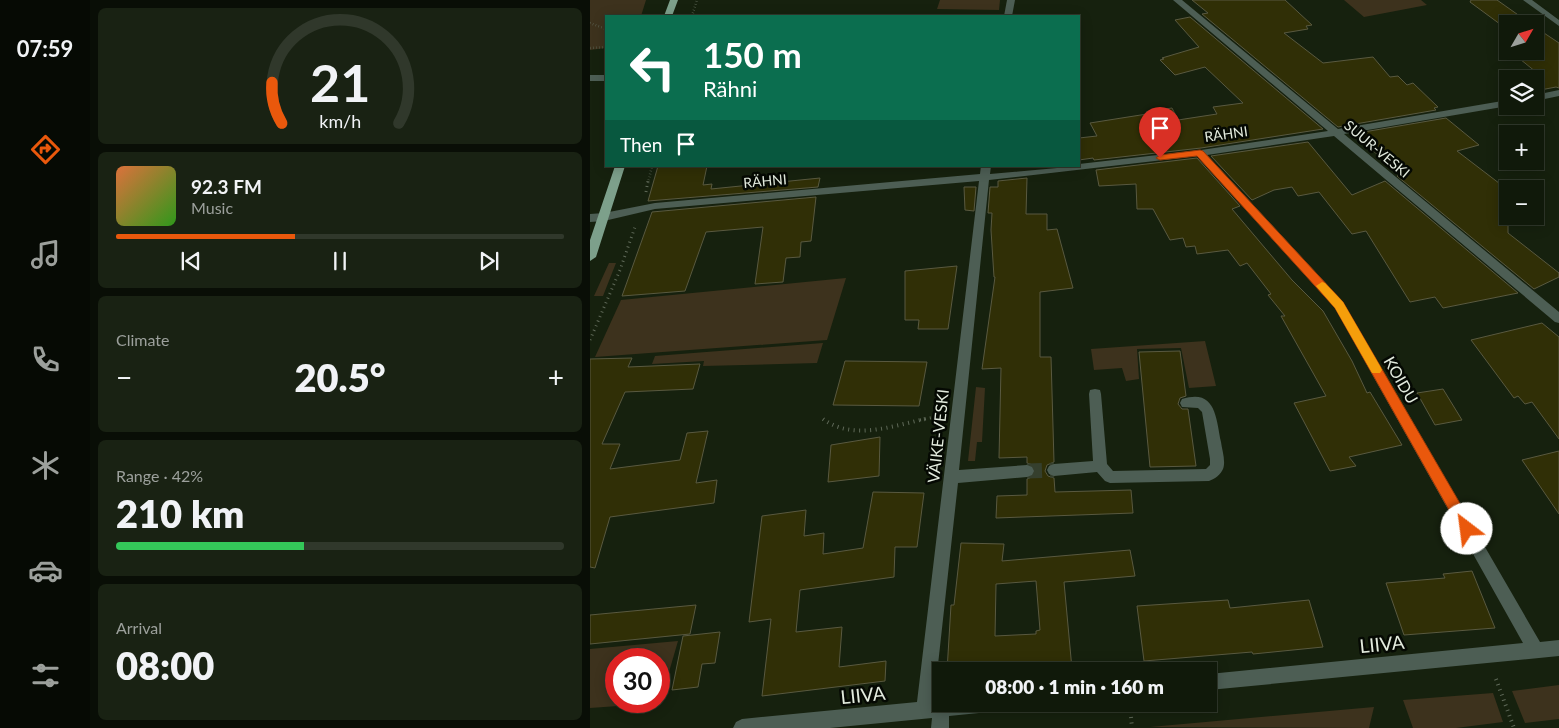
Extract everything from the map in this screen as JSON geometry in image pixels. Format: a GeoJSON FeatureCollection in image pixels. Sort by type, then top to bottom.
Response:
{"type":"FeatureCollection","features":[{"type":"Feature","properties":{"kind":"main road"},"geometry":{"type":"LineString","coordinates":[[668,15],[674,0]]}},
{"type":"Feature","properties":{"kind":"main road"},"geometry":{"type":"LineString","coordinates":[[590,257],[620,167]]}},
{"type":"Feature","properties":{"kind":"main road"},"geometry":{"type":"LineString","coordinates":[[590,237],[604,217]]}},
{"type":"Feature","properties":{"kind":"street"},"geometry":{"type":"LineString","coordinates":[[1008,15],[1011,0]]}},
{"type":"Feature","properties":{"kind":"street","name":"SUUR-VESKI"},"geometry":{"type":"LineString","coordinates":[[1177,0],[1559,319]]}},
{"type":"Feature","properties":{"kind":"street"},"geometry":{"type":"LineString","coordinates":[[1526,0],[1559,24]]}},
{"type":"Feature","properties":{"kind":"street"},"geometry":{"type":"LineString","coordinates":[[590,78],[605,78]]}},
{"type":"Feature","properties":{"kind":"street"},"geometry":{"type":"LineString","coordinates":[[1544,96],[1559,94]]}},
{"type":"Feature","properties":{"kind":"street","name":"RÄHNI"},"geometry":{"type":"LineString","coordinates":[[1080,164],[1200,153],[1337,133],[1499,105]]}},
{"type":"Feature","properties":{"kind":"street","name":"KOIDU"},"geometry":{"type":"LineString","coordinates":[[1200,153],[1339,305],[1536,650]]}},
{"type":"Feature","properties":{"kind":"street","name":"RÄHNI"},"geometry":{"type":"LineString","coordinates":[[590,218],[604,217],[655,206],[1042,167]]}},
{"type":"Feature","properties":{"kind":"street","name":"VÄIKE-VESKI"},"geometry":{"type":"LineString","coordinates":[[937,662],[951,477],[985,172]]}},
{"type":"Feature","properties":{"kind":"street"},"geometry":{"type":"LineString","coordinates":[[1095,394],[1100,466],[1110,477],[1209,475],[1217,467],[1217,459],[1208,409],[1201,403],[1187,403]]}},
{"type":"Feature","properties":{"kind":"street"},"geometry":{"type":"LineString","coordinates":[[1054,470],[1100,466]]}},
{"type":"Feature","properties":{"kind":"street"},"geometry":{"type":"LineString","coordinates":[[951,477],[1027,471]]}},
{"type":"Feature","properties":{"kind":"street","name":"LIIVA"},"geometry":{"type":"LineString","coordinates":[[1217,681],[1559,648]]}},
{"type":"Feature","properties":{"kind":"street","name":"LIIVA"},"geometry":{"type":"LineString","coordinates":[[742,728],[827,724],[932,709]]}},
{"type":"Feature","properties":{"kind":"street","name":"VÄIKE-VESKI"},"geometry":{"type":"LineString","coordinates":[[934,712],[940,728]]}},
{"type":"Feature","properties":{"kind":"path"},"geometry":{"type":"LineString","coordinates":[[692,15],[696,0]]}},
{"type":"Feature","properties":{"kind":"path"},"geometry":{"type":"LineString","coordinates":[[590,23],[605,29]]}},
{"type":"Feature","properties":{"kind":"path"},"geometry":{"type":"LineString","coordinates":[[590,48],[605,46]]}},
{"type":"Feature","properties":{"kind":"path"},"geometry":{"type":"LineString","coordinates":[[590,340],[620,270],[641,209],[652,167]]}},
{"type":"Feature","properties":{"kind":"path"},"geometry":{"type":"LineString","coordinates":[[823,419],[841,430],[877,430],[926,417],[958,414]]}},
{"type":"Feature","properties":{"kind":"path"},"geometry":{"type":"LineString","coordinates":[[1496,679],[1514,728]]}},
{"type":"Feature","properties":{"kind":"path"},"geometry":{"type":"LineString","coordinates":[[1131,717],[1132,728]]}},
{"type":"Feature","properties":{"kind":"shaded area"},"geometry":{"type":"Polygon","coordinates":[[[590,0],[646,0],[641,15],[605,15],[605,48],[590,50],[590,0]]]}},
{"type":"Feature","properties":{"kind":"shaded area"},"geometry":{"type":"Polygon","coordinates":[[[940,0],[1000,0],[999,10],[937,9],[940,0]]]}},
{"type":"Feature","properties":{"kind":"shaded area"},"geometry":{"type":"Polygon","coordinates":[[[1344,0],[1421,0],[1427,5],[1364,17],[1344,0]]]}},
{"type":"Feature","properties":{"kind":"shaded area"},"geometry":{"type":"Polygon","coordinates":[[[609,263],[616,263],[603,296],[594,296],[609,263]]]}},
{"type":"Feature","properties":{"kind":"shaded area"},"geometry":{"type":"Polygon","coordinates":[[[846,278],[827,340],[595,357],[621,300],[846,278]]]}},
{"type":"Feature","properties":{"kind":"shaded area"},"geometry":{"type":"Polygon","coordinates":[[[1205,341],[1216,386],[1189,388],[1181,348],[1137,349],[1139,379],[1126,381],[1122,368],[1094,370],[1091,349],[1205,341]]]}},
{"type":"Feature","properties":{"kind":"shaded area"},"geometry":{"type":"Polygon","coordinates":[[[823,343],[817,363],[703,366],[704,361],[652,364],[655,356],[823,343]]]}},
{"type":"Feature","properties":{"kind":"shaded area"},"geometry":{"type":"Polygon","coordinates":[[[976,387],[985,388],[982,442],[977,442],[975,461],[968,461],[976,387]]]}},
{"type":"Feature","properties":{"kind":"shaded area"},"geometry":{"type":"Polygon","coordinates":[[[678,641],[670,669],[670,648],[605,648],[605,707],[590,708],[590,649],[678,641]]]}},
{"type":"Feature","properties":{"kind":"shaded area"},"geometry":{"type":"Polygon","coordinates":[[[1559,685],[1559,719],[1525,723],[1512,691],[1559,685]]]}},
{"type":"Feature","properties":{"kind":"shaded area"},"geometry":{"type":"Polygon","coordinates":[[[1493,693],[1503,722],[1456,728],[1413,728],[1403,700],[1493,693]]]}},
{"type":"Feature","properties":{"kind":"shaded area"},"geometry":{"type":"Polygon","coordinates":[[[1374,707],[1369,728],[1150,727],[1374,707]]]}},
{"type":"Feature","properties":{"kind":"building"},"geometry":{"type":"Polygon","coordinates":[[[1192,0],[1285,0],[1312,25],[1306,26],[1308,29],[1284,33],[1323,63],[1373,57],[1390,77],[1398,76],[1407,85],[1413,83],[1438,107],[1434,108],[1436,110],[1338,127],[1202,14],[1208,13],[1192,0]]]}},
{"type":"Feature","properties":{"kind":"building"},"geometry":{"type":"Polygon","coordinates":[[[1471,0],[1497,0],[1518,15],[1499,15],[1499,23],[1470,2],[1471,0]]]}},
{"type":"Feature","properties":{"kind":"building"},"geometry":{"type":"Polygon","coordinates":[[[1190,17],[1323,129],[1201,148],[1094,160],[1093,158],[1080,160],[1080,138],[1097,136],[1090,123],[1172,108],[1178,120],[1217,114],[1213,107],[1243,103],[1205,67],[1175,75],[1160,60],[1199,47],[1175,20],[1190,17]]]}},
{"type":"Feature","properties":{"kind":"building"},"geometry":{"type":"Polygon","coordinates":[[[1544,33],[1559,43],[1559,88],[1544,89],[1544,70],[1534,70],[1521,60],[1544,60],[1544,33]]]}},
{"type":"Feature","properties":{"kind":"building"},"geometry":{"type":"Polygon","coordinates":[[[1446,118],[1479,145],[1457,151],[1499,183],[1499,225],[1508,225],[1508,233],[1559,273],[1559,277],[1534,289],[1397,176],[1402,174],[1352,134],[1446,118]]]}},
{"type":"Feature","properties":{"kind":"building"},"geometry":{"type":"Polygon","coordinates":[[[1308,142],[1352,195],[1385,181],[1518,293],[1443,308],[1435,297],[1410,302],[1366,231],[1352,234],[1319,192],[1298,196],[1292,187],[1274,190],[1252,200],[1211,156],[1308,142]]]}},
{"type":"Feature","properties":{"kind":"building"},"geometry":{"type":"Polygon","coordinates":[[[1197,158],[1240,206],[1232,209],[1292,280],[1323,311],[1352,361],[1367,393],[1370,392],[1402,445],[1349,457],[1356,466],[1330,471],[1294,403],[1326,396],[1281,316],[1285,316],[1268,295],[1271,294],[1247,263],[1240,266],[1228,250],[1197,254],[1195,246],[1186,247],[1183,238],[1170,240],[1153,209],[1137,209],[1136,184],[1099,186],[1096,170],[1197,158]]]}},
{"type":"Feature","properties":{"kind":"building"},"geometry":{"type":"Polygon","coordinates":[[[658,167],[707,167],[703,185],[712,184],[711,189],[820,178],[818,187],[648,201],[658,167]]]}},
{"type":"Feature","properties":{"kind":"building"},"geometry":{"type":"Polygon","coordinates":[[[1027,178],[1026,214],[1047,214],[1047,230],[1057,229],[1073,288],[1040,292],[1040,357],[1051,357],[1054,462],[1047,465],[1045,471],[1048,476],[1054,478],[1055,492],[1131,490],[1133,513],[996,518],[997,496],[1027,495],[1027,479],[1034,476],[1036,470],[1033,465],[1027,463],[1027,457],[999,458],[1001,368],[982,369],[995,277],[991,230],[992,213],[988,213],[990,187],[998,187],[998,181],[1027,178]]]}},
{"type":"Feature","properties":{"kind":"building"},"geometry":{"type":"Polygon","coordinates":[[[964,187],[976,187],[974,211],[965,210],[964,187]]]}},
{"type":"Feature","properties":{"kind":"building"},"geometry":{"type":"Polygon","coordinates":[[[816,197],[811,241],[801,242],[800,257],[786,258],[783,282],[755,284],[763,227],[706,232],[685,291],[622,296],[652,212],[816,197]]]}},
{"type":"Feature","properties":{"kind":"building"},"geometry":{"type":"Polygon","coordinates":[[[957,266],[948,329],[918,329],[919,320],[905,320],[905,271],[957,266]]]}},
{"type":"Feature","properties":{"kind":"building"},"geometry":{"type":"Polygon","coordinates":[[[1542,323],[1559,337],[1559,439],[1532,402],[1525,404],[1518,396],[1514,398],[1471,340],[1542,323]]]}},
{"type":"Feature","properties":{"kind":"building"},"geometry":{"type":"Polygon","coordinates":[[[1180,351],[1186,396],[1180,398],[1178,404],[1182,409],[1188,409],[1196,466],[1150,467],[1139,352],[1180,351]]]}},
{"type":"Feature","properties":{"kind":"building"},"geometry":{"type":"Polygon","coordinates":[[[632,358],[628,367],[700,364],[693,389],[625,392],[602,444],[620,444],[610,469],[680,460],[687,433],[708,431],[696,483],[717,480],[714,503],[610,517],[595,568],[590,567],[590,359],[632,358]]]}},
{"type":"Feature","properties":{"kind":"building"},"geometry":{"type":"Polygon","coordinates":[[[845,361],[927,362],[919,406],[833,405],[845,361]]]}},
{"type":"Feature","properties":{"kind":"building"},"geometry":{"type":"Polygon","coordinates":[[[1443,389],[1462,420],[1435,425],[1417,393],[1443,389]]]}},
{"type":"Feature","properties":{"kind":"building"},"geometry":{"type":"Polygon","coordinates":[[[880,437],[879,476],[828,482],[831,445],[880,437]]]}},
{"type":"Feature","properties":{"kind":"building"},"geometry":{"type":"Polygon","coordinates":[[[1559,451],[1559,514],[1522,460],[1559,451]]]}},
{"type":"Feature","properties":{"kind":"building"},"geometry":{"type":"Polygon","coordinates":[[[873,492],[924,493],[917,547],[895,547],[894,577],[800,590],[796,632],[842,627],[839,667],[886,661],[885,681],[762,696],[771,619],[749,622],[762,516],[806,510],[804,536],[824,533],[823,554],[863,548],[873,492]]]}},
{"type":"Feature","properties":{"kind":"building"},"geometry":{"type":"Polygon","coordinates":[[[961,543],[1004,544],[1002,561],[1130,550],[1135,576],[1064,582],[1071,662],[948,662],[951,605],[954,605],[961,543]],[[1036,581],[996,584],[995,636],[1036,634],[1036,631],[1040,630],[1036,581]]]}},
{"type":"Feature","properties":{"kind":"building"},"geometry":{"type":"Polygon","coordinates":[[[1472,571],[1495,628],[1404,635],[1386,583],[1445,578],[1443,574],[1472,571]]]}},
{"type":"Feature","properties":{"kind":"building"},"geometry":{"type":"Polygon","coordinates":[[[1228,600],[1230,608],[1309,600],[1323,647],[1253,654],[1252,652],[1144,661],[1137,606],[1228,600]]]}},
{"type":"Feature","properties":{"kind":"building"},"geometry":{"type":"Polygon","coordinates":[[[696,605],[690,634],[590,644],[590,615],[696,605]]]}},
{"type":"Feature","properties":{"kind":"building"},"geometry":{"type":"Polygon","coordinates":[[[720,632],[715,663],[702,664],[698,687],[672,690],[683,636],[720,632]]]}},
{"type":"Feature","properties":{"kind":"tunnel"},"geometry":{"type":"LineString","coordinates":[[1027,471],[1054,470]]}},
{"type":"Feature","properties":{"kind":"slow traffic"},"geometry":{"type":"LineString","coordinates":[[1322,286],[1339,305],[1376,370]]}},
{"type":"Feature","properties":{"kind":"route"},"geometry":{"type":"LineString","coordinates":[[1160,158],[1200,153],[1339,305],[1467,529]]}}]}
